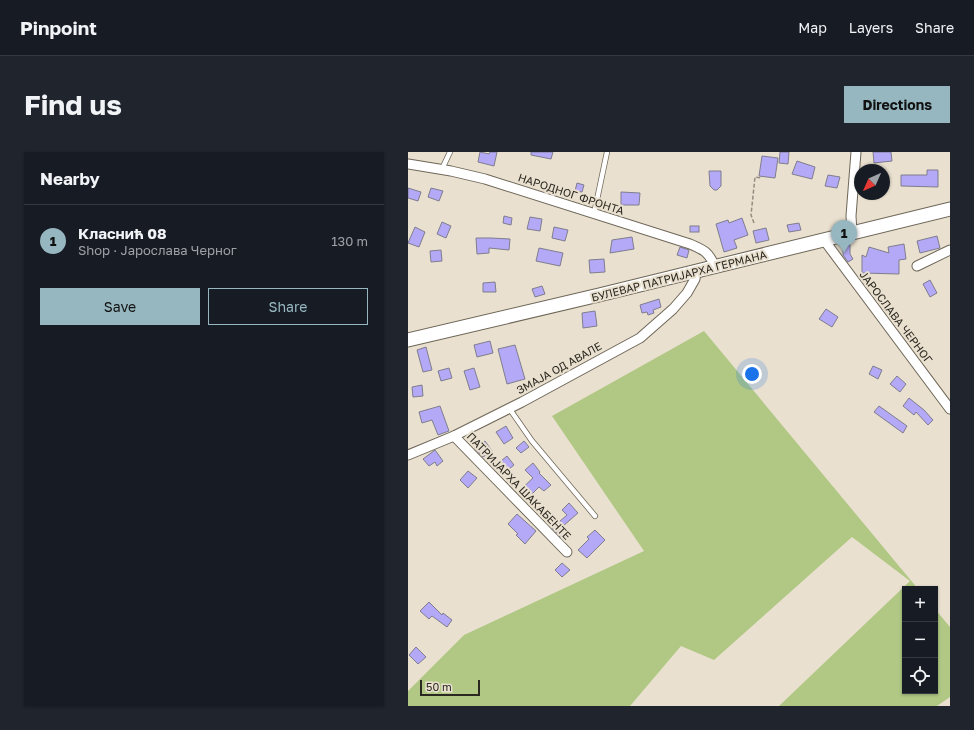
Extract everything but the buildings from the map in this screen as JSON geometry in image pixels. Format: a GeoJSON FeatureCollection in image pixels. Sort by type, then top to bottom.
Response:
{"type":"FeatureCollection","features":[{"type":"Feature","properties":{"kind":"main road","name":"БУЛЕВАР ПАТРИЈАРХА ГЕРМАНА"},"geometry":{"type":"LineString","coordinates":[[408,340],[593,297],[950,209]]}},
{"type":"Feature","properties":{"kind":"street"},"geometry":{"type":"LineString","coordinates":[[852,233],[851,216],[856,152]]}},
{"type":"Feature","properties":{"kind":"street","name":"НАРОДНОГ ФРОНТА"},"geometry":{"type":"LineString","coordinates":[[408,164],[442,169],[485,179],[702,249],[712,259],[715,267]]}},
{"type":"Feature","properties":{"kind":"street","name":"ЈАРОСЛАВА ЧЕРНОГ"},"geometry":{"type":"LineString","coordinates":[[824,240],[950,409]]}},
{"type":"Feature","properties":{"kind":"street"},"geometry":{"type":"LineString","coordinates":[[917,266],[950,250]]}},
{"type":"Feature","properties":{"kind":"street","name":"ЗМАЈА ОД АВАЛЕ"},"geometry":{"type":"LineString","coordinates":[[408,455],[454,436],[528,399],[640,338],[686,293],[695,280],[696,271]]}},
{"type":"Feature","properties":{"kind":"street","name":"ПАТРИЈАРХА ШАКАБЕНТЕ"},"geometry":{"type":"LineString","coordinates":[[454,436],[566,552]]}},
{"type":"Feature","properties":{"kind":"lane"},"geometry":{"type":"LineString","coordinates":[[442,169],[450,152]]}},
{"type":"Feature","properties":{"kind":"lane"},"geometry":{"type":"LineString","coordinates":[[594,214],[607,152]]}},
{"type":"Feature","properties":{"kind":"lane"},"geometry":{"type":"LineString","coordinates":[[509,408],[532,441],[595,516]]}},
{"type":"Feature","properties":{"kind":"path"},"geometry":{"type":"LineString","coordinates":[[754,223],[751,215],[755,177],[760,178],[761,176]]}},
{"type":"Feature","properties":{"kind":"green space"},"geometry":{"type":"Polygon","coordinates":[[[704,331],[916,586],[905,586],[910,581],[852,537],[714,660],[681,646],[630,706],[408,706],[408,691],[464,635],[644,551],[552,416],[704,331]]]}},
{"type":"Feature","properties":{"kind":"green space"},"geometry":{"type":"Polygon","coordinates":[[[902,589],[902,694],[938,694],[938,613],[950,627],[950,697],[937,706],[779,706],[902,589]]]}},
{"type":"Feature","properties":{"kind":"place","name":"Класнић 08"},"geometry":{"type":"Point","coordinates":[844,253]}}]}
